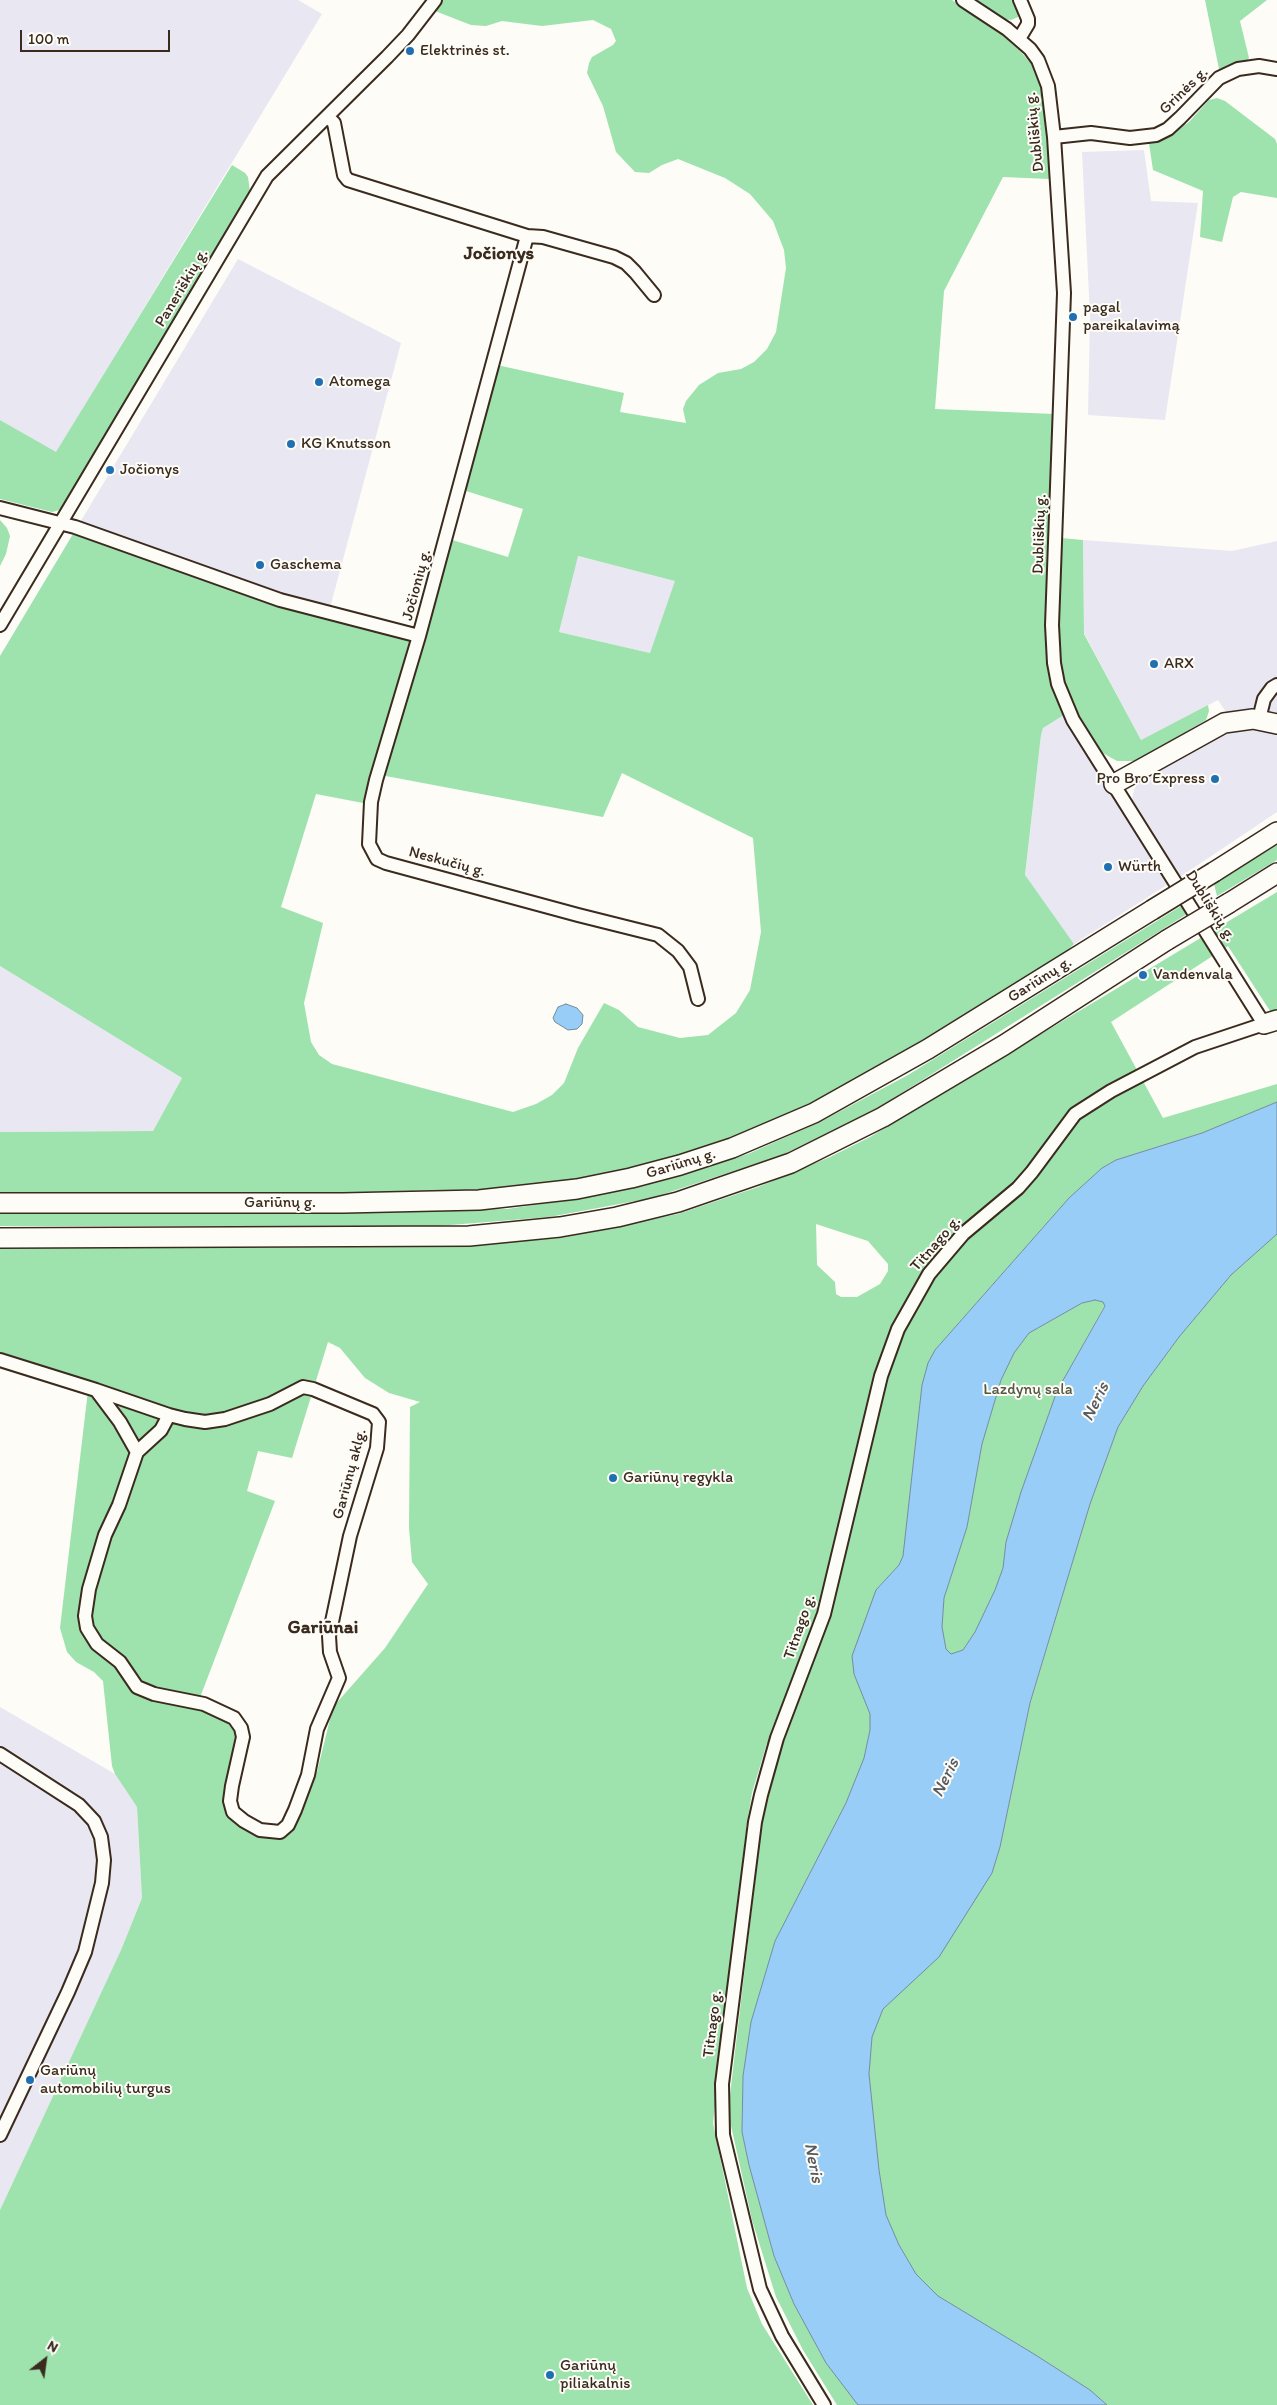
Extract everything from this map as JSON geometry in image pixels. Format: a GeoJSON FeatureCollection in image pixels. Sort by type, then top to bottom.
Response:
{"type":"FeatureCollection","features":[{"type":"Feature","properties":{"kind":"highway"},"geometry":{"type":"LineString","coordinates":[[1114,784],[1215,727],[1244,718],[1268,721]]}},
{"type":"Feature","properties":{"kind":"highway","name":"Gariūnų g."},"geometry":{"type":"LineString","coordinates":[[0,1204],[452,1201],[577,1189],[631,1178],[680,1165],[732,1148],[814,1113],[928,1049],[1277,832]]}},
{"type":"Feature","properties":{"kind":"highway"},"geometry":{"type":"LineString","coordinates":[[0,1238],[469,1236],[560,1227],[616,1217],[678,1202],[791,1163],[883,1117],[1004,1045],[1167,940],[1277,873]]}},
{"type":"Feature","properties":{"kind":"street","name":"Paneriškių g."},"geometry":{"type":"LineString","coordinates":[[0,625],[267,176],[408,35],[435,0]]}},
{"type":"Feature","properties":{"kind":"street"},"geometry":{"type":"LineString","coordinates":[[963,0],[1019,39],[1028,24],[1028,19],[1020,0]]}},
{"type":"Feature","properties":{"kind":"street","name":"Dubliškių g."},"geometry":{"type":"LineString","coordinates":[[1019,39],[1038,60],[1048,86],[1054,137],[1064,293],[1052,625],[1058,684],[1073,720],[1271,1022]]}},
{"type":"Feature","properties":{"kind":"street","name":"Grinės g."},"geometry":{"type":"LineString","coordinates":[[1054,137],[1091,132],[1130,138],[1156,135],[1168,129],[1219,78],[1238,69],[1259,66],[1277,69]]}},
{"type":"Feature","properties":{"kind":"street"},"geometry":{"type":"LineString","coordinates":[[328,117],[334,122],[344,175],[348,180],[527,236],[543,237],[614,257],[626,263],[654,295]]}},
{"type":"Feature","properties":{"kind":"street","name":"Jočionių g."},"geometry":{"type":"LineString","coordinates":[[0,508],[60,524],[280,600],[420,636],[527,236]]}},
{"type":"Feature","properties":{"kind":"street","name":"Neskučių g."},"geometry":{"type":"LineString","coordinates":[[420,636],[388,735],[371,802],[369,844],[372,853],[377,859],[386,863],[586,918],[658,934],[678,951],[690,967],[698,999]]}},
{"type":"Feature","properties":{"kind":"street"},"geometry":{"type":"LineString","coordinates":[[1268,721],[1264,699],[1272,688],[1277,685]]}},
{"type":"Feature","properties":{"kind":"street","name":"Titnago g."},"geometry":{"type":"LineString","coordinates":[[824,2405],[782,2336],[760,2289],[723,2135],[722,2084],[755,1822],[761,1795],[777,1738],[824,1614],[880,1376],[898,1329],[929,1274],[963,1234],[1018,1188],[1075,1114],[1111,1091],[1195,1047],[1271,1022]]}},
{"type":"Feature","properties":{"kind":"street","name":"Gariūnų aklg."},"geometry":{"type":"LineString","coordinates":[[0,1360],[168,1415],[204,1422],[225,1419],[262,1407],[303,1387],[313,1389],[373,1414],[379,1422],[377,1448],[350,1536],[329,1636],[330,1652],[339,1678],[317,1728],[308,1775],[302,1792],[288,1825],[280,1832],[260,1830],[244,1821],[234,1812],[230,1801],[243,1737],[241,1728],[234,1718],[204,1704],[154,1694],[137,1687],[120,1662],[98,1644],[87,1628],[85,1616],[88,1589],[105,1535],[137,1452]]}},
{"type":"Feature","properties":{"kind":"street"},"geometry":{"type":"LineString","coordinates":[[96,1390],[120,1422],[137,1452],[161,1430],[168,1415]]}},
{"type":"Feature","properties":{"kind":"street"},"geometry":{"type":"LineString","coordinates":[[0,1754],[79,1805],[94,1821],[102,1837],[104,1860],[102,1883],[85,1952],[65,2000],[0,2135]]}},
{"type":"Feature","properties":{"kind":"shaded area"},"geometry":{"type":"Polygon","coordinates":[[[0,0],[298,0],[322,14],[56,453],[0,420],[0,0]]]}},
{"type":"Feature","properties":{"kind":"shaded area"},"geometry":{"type":"Polygon","coordinates":[[[1144,150],[1151,201],[1198,203],[1165,420],[1088,415],[1090,316],[1082,152],[1144,150]]]}},
{"type":"Feature","properties":{"kind":"shaded area"},"geometry":{"type":"Polygon","coordinates":[[[238,259],[401,343],[327,619],[73,534],[238,259]]]}},
{"type":"Feature","properties":{"kind":"shaded area"},"geometry":{"type":"Polygon","coordinates":[[[1083,540],[1232,551],[1277,541],[1277,716],[1269,712],[1247,709],[1226,712],[1218,700],[1141,740],[1084,633],[1083,540]]]}},
{"type":"Feature","properties":{"kind":"shaded area"},"geometry":{"type":"Polygon","coordinates":[[[577,556],[676,581],[650,653],[559,632],[577,556]]]}},
{"type":"Feature","properties":{"kind":"shaded area"},"geometry":{"type":"Polygon","coordinates":[[[1064,715],[1170,883],[1074,944],[1025,876],[1041,735],[1043,728],[1064,715]]]}},
{"type":"Feature","properties":{"kind":"shaded area"},"geometry":{"type":"Polygon","coordinates":[[[1238,726],[1277,732],[1277,812],[1180,877],[1132,800],[1134,790],[1139,780],[1225,731],[1238,726]]]}},
{"type":"Feature","properties":{"kind":"shaded area"},"geometry":{"type":"Polygon","coordinates":[[[0,966],[182,1078],[153,1131],[0,1132],[0,966]]]}},
{"type":"Feature","properties":{"kind":"shaded area","name":"Gariūnų automobilių turgus"},"geometry":{"type":"Polygon","coordinates":[[[0,1707],[115,1774],[137,1807],[142,1898],[121,1950],[0,2210],[0,1707]]]}},
{"type":"Feature","properties":{"kind":"green space"},"geometry":{"type":"Polygon","coordinates":[[[442,0],[952,0],[999,32],[1034,67],[1040,83],[1043,101],[1050,179],[1003,177],[944,291],[935,409],[1054,414],[1046,645],[1051,679],[1064,715],[1043,728],[1041,735],[1025,875],[1074,944],[1066,952],[938,1032],[868,1074],[798,1111],[697,1151],[637,1167],[541,1185],[403,1193],[0,1193],[0,1132],[153,1131],[182,1078],[0,966],[0,656],[73,534],[327,619],[422,642],[449,539],[508,557],[523,509],[463,490],[497,365],[624,393],[620,412],[686,423],[683,409],[686,401],[699,385],[718,373],[741,369],[754,362],[767,349],[776,332],[786,268],[784,250],[773,221],[750,194],[725,178],[678,159],[662,165],[649,173],[635,172],[616,152],[603,106],[587,73],[592,57],[613,45],[616,41],[611,29],[593,20],[542,26],[502,21],[486,26],[471,25],[435,11],[442,0]],[[578,556],[559,632],[650,653],[675,581],[578,556]],[[370,773],[363,803],[316,794],[281,907],[323,923],[304,1003],[311,1042],[319,1055],[332,1064],[513,1112],[536,1104],[552,1095],[564,1083],[578,1048],[604,1003],[619,1010],[638,1027],[680,1038],[708,1035],[736,1013],[750,990],[761,932],[753,838],[622,773],[603,817],[370,773]]]}},
{"type":"Feature","properties":{"kind":"green space"},"geometry":{"type":"Polygon","coordinates":[[[977,0],[1014,0],[1018,10],[1018,17],[1011,20],[1004,19],[977,0]]]}},
{"type":"Feature","properties":{"kind":"green space"},"geometry":{"type":"Polygon","coordinates":[[[1205,0],[1267,0],[1240,21],[1249,58],[1244,64],[1219,69],[1205,0]]]}},
{"type":"Feature","properties":{"kind":"green space"},"geometry":{"type":"Polygon","coordinates":[[[1217,98],[1225,101],[1275,139],[1277,144],[1277,198],[1241,192],[1233,197],[1222,242],[1200,237],[1203,191],[1153,170],[1149,143],[1171,135],[1189,122],[1209,100],[1217,98]]]}},
{"type":"Feature","properties":{"kind":"green space"},"geometry":{"type":"Polygon","coordinates":[[[232,165],[248,177],[250,192],[66,503],[60,510],[52,512],[0,499],[0,420],[56,452],[232,165]]]}},
{"type":"Feature","properties":{"kind":"green space"},"geometry":{"type":"Polygon","coordinates":[[[0,520],[7,528],[10,536],[6,554],[0,566],[0,520]]]}},
{"type":"Feature","properties":{"kind":"green space"},"geometry":{"type":"Polygon","coordinates":[[[1061,538],[1083,540],[1084,634],[1141,740],[1208,705],[1209,711],[1206,720],[1136,761],[1117,761],[1101,752],[1076,715],[1062,676],[1058,628],[1061,538]]]}},
{"type":"Feature","properties":{"kind":"green space"},"geometry":{"type":"Polygon","coordinates":[[[1277,845],[1277,860],[1217,896],[1214,884],[1277,845]]]}},
{"type":"Feature","properties":{"kind":"green space"},"geometry":{"type":"Polygon","coordinates":[[[1277,892],[1277,1015],[1272,1014],[1228,946],[1111,1022],[1163,1118],[1277,1084],[1277,1102],[1202,1133],[1116,1160],[1102,1168],[1069,1198],[935,1350],[922,1385],[903,1556],[899,1565],[876,1590],[854,1674],[870,1714],[870,1730],[864,1758],[846,1803],[775,1941],[751,2022],[743,2076],[742,2132],[774,2256],[794,2304],[826,2363],[858,2405],[837,2405],[803,2350],[776,2297],[752,2220],[728,2112],[762,1822],[782,1746],[767,1743],[752,1793],[747,1823],[713,2123],[747,2288],[762,2324],[813,2405],[0,2405],[0,2210],[121,1950],[142,1898],[137,1807],[115,1774],[112,1766],[103,1681],[94,1672],[76,1662],[67,1652],[60,1628],[89,1382],[0,1352],[0,1248],[456,1247],[559,1238],[678,1214],[758,1187],[830,1157],[870,1137],[1277,892]],[[816,1224],[817,1265],[835,1282],[836,1294],[841,1297],[857,1297],[880,1284],[888,1271],[888,1264],[868,1241],[816,1224]],[[328,1342],[292,1458],[258,1451],[247,1491],[275,1501],[196,1708],[227,1722],[236,1734],[237,1742],[224,1802],[229,1815],[259,1835],[274,1838],[289,1832],[314,1773],[317,1772],[333,1707],[385,1648],[428,1584],[412,1562],[409,1528],[410,1407],[420,1402],[389,1393],[365,1378],[340,1348],[328,1342]]]}},
{"type":"Feature","properties":{"kind":"green space"},"geometry":{"type":"Polygon","coordinates":[[[1181,906],[1187,914],[873,1111],[782,1155],[652,1198],[549,1217],[438,1226],[0,1226],[0,1213],[322,1212],[507,1209],[587,1197],[669,1178],[748,1154],[822,1121],[908,1075],[1181,906]]]}},
{"type":"Feature","properties":{"kind":"green space"},"geometry":{"type":"Polygon","coordinates":[[[1277,1234],[1277,2405],[1107,2405],[1090,2390],[938,2296],[916,2274],[899,2245],[886,2215],[879,2171],[869,2074],[872,2037],[883,2009],[992,1873],[1000,1847],[1030,1704],[1090,1504],[1118,1427],[1143,1386],[1179,1337],[1231,1275],[1277,1234]]]}},
{"type":"Feature","properties":{"kind":"green space","name":"Lazdynų sala"},"geometry":{"type":"Polygon","coordinates":[[[1095,1300],[1103,1302],[1105,1305],[1057,1391],[1021,1492],[1006,1542],[1003,1568],[995,1590],[975,1632],[963,1650],[951,1654],[946,1649],[942,1627],[944,1598],[967,1527],[982,1444],[1001,1380],[1014,1353],[1029,1333],[1082,1303],[1095,1300]]]}},
{"type":"Feature","properties":{"kind":"water"},"geometry":{"type":"Polygon","coordinates":[[[566,1004],[577,1008],[583,1015],[582,1024],[577,1029],[568,1030],[555,1022],[553,1018],[558,1007],[566,1004]]]}},
{"type":"Feature","properties":{"kind":"water","name":"Neris"},"geometry":{"type":"Polygon","coordinates":[[[1277,1102],[1277,1234],[1231,1275],[1179,1337],[1143,1386],[1118,1427],[1090,1504],[1030,1703],[1000,1847],[992,1873],[939,1957],[883,2009],[872,2037],[869,2074],[879,2170],[886,2215],[899,2245],[916,2274],[938,2296],[1090,2390],[1107,2405],[858,2405],[826,2363],[794,2304],[774,2256],[742,2132],[743,2076],[751,2022],[775,1941],[846,1803],[864,1758],[870,1730],[870,1714],[854,1674],[852,1656],[876,1590],[899,1565],[903,1556],[922,1385],[928,1363],[935,1350],[1069,1198],[1102,1168],[1116,1160],[1202,1133],[1277,1102]],[[1095,1300],[1082,1303],[1029,1333],[1014,1353],[1001,1380],[982,1444],[967,1527],[944,1598],[942,1627],[946,1649],[951,1654],[963,1650],[975,1632],[995,1590],[1003,1568],[1006,1542],[1021,1492],[1057,1391],[1105,1306],[1103,1302],[1095,1300]]]}},
{"type":"Feature","properties":{"kind":"place","name":"Elektrinės st."},"geometry":{"type":"Point","coordinates":[410,51]}},
{"type":"Feature","properties":{"kind":"place","name":"pagal pareikalavimą"},"geometry":{"type":"Point","coordinates":[1073,317]}},
{"type":"Feature","properties":{"kind":"place","name":"Atomega"},"geometry":{"type":"Point","coordinates":[319,382]}},
{"type":"Feature","properties":{"kind":"place","name":"KG Knutsson"},"geometry":{"type":"Point","coordinates":[291,444]}},
{"type":"Feature","properties":{"kind":"place","name":"Jočionys"},"geometry":{"type":"Point","coordinates":[110,470]}},
{"type":"Feature","properties":{"kind":"place","name":"Gaschema"},"geometry":{"type":"Point","coordinates":[260,565]}},
{"type":"Feature","properties":{"kind":"place","name":"ARX"},"geometry":{"type":"Point","coordinates":[1154,664]}},
{"type":"Feature","properties":{"kind":"place","name":"Pro Bro Express"},"geometry":{"type":"Point","coordinates":[1215,779]}},
{"type":"Feature","properties":{"kind":"place","name":"Würth"},"geometry":{"type":"Point","coordinates":[1108,867]}},
{"type":"Feature","properties":{"kind":"place","name":"Vandenvala"},"geometry":{"type":"Point","coordinates":[1143,975]}},
{"type":"Feature","properties":{"kind":"place","name":"Gariūnų regykla"},"geometry":{"type":"Point","coordinates":[613,1478]}},
{"type":"Feature","properties":{"kind":"place","name":"Gariūnų automobilių turgus"},"geometry":{"type":"Point","coordinates":[30,2080]}},
{"type":"Feature","properties":{"kind":"place","name":"Gariūnų piliakalnis"},"geometry":{"type":"Point","coordinates":[550,2375]}},
{"type":"Feature","properties":{"kind":"district","name":"Jočionys"},"geometry":{"type":"Point","coordinates":[499,254]}},
{"type":"Feature","properties":{"kind":"district","name":"Gariūnai"},"geometry":{"type":"Point","coordinates":[323,1628]}}]}
